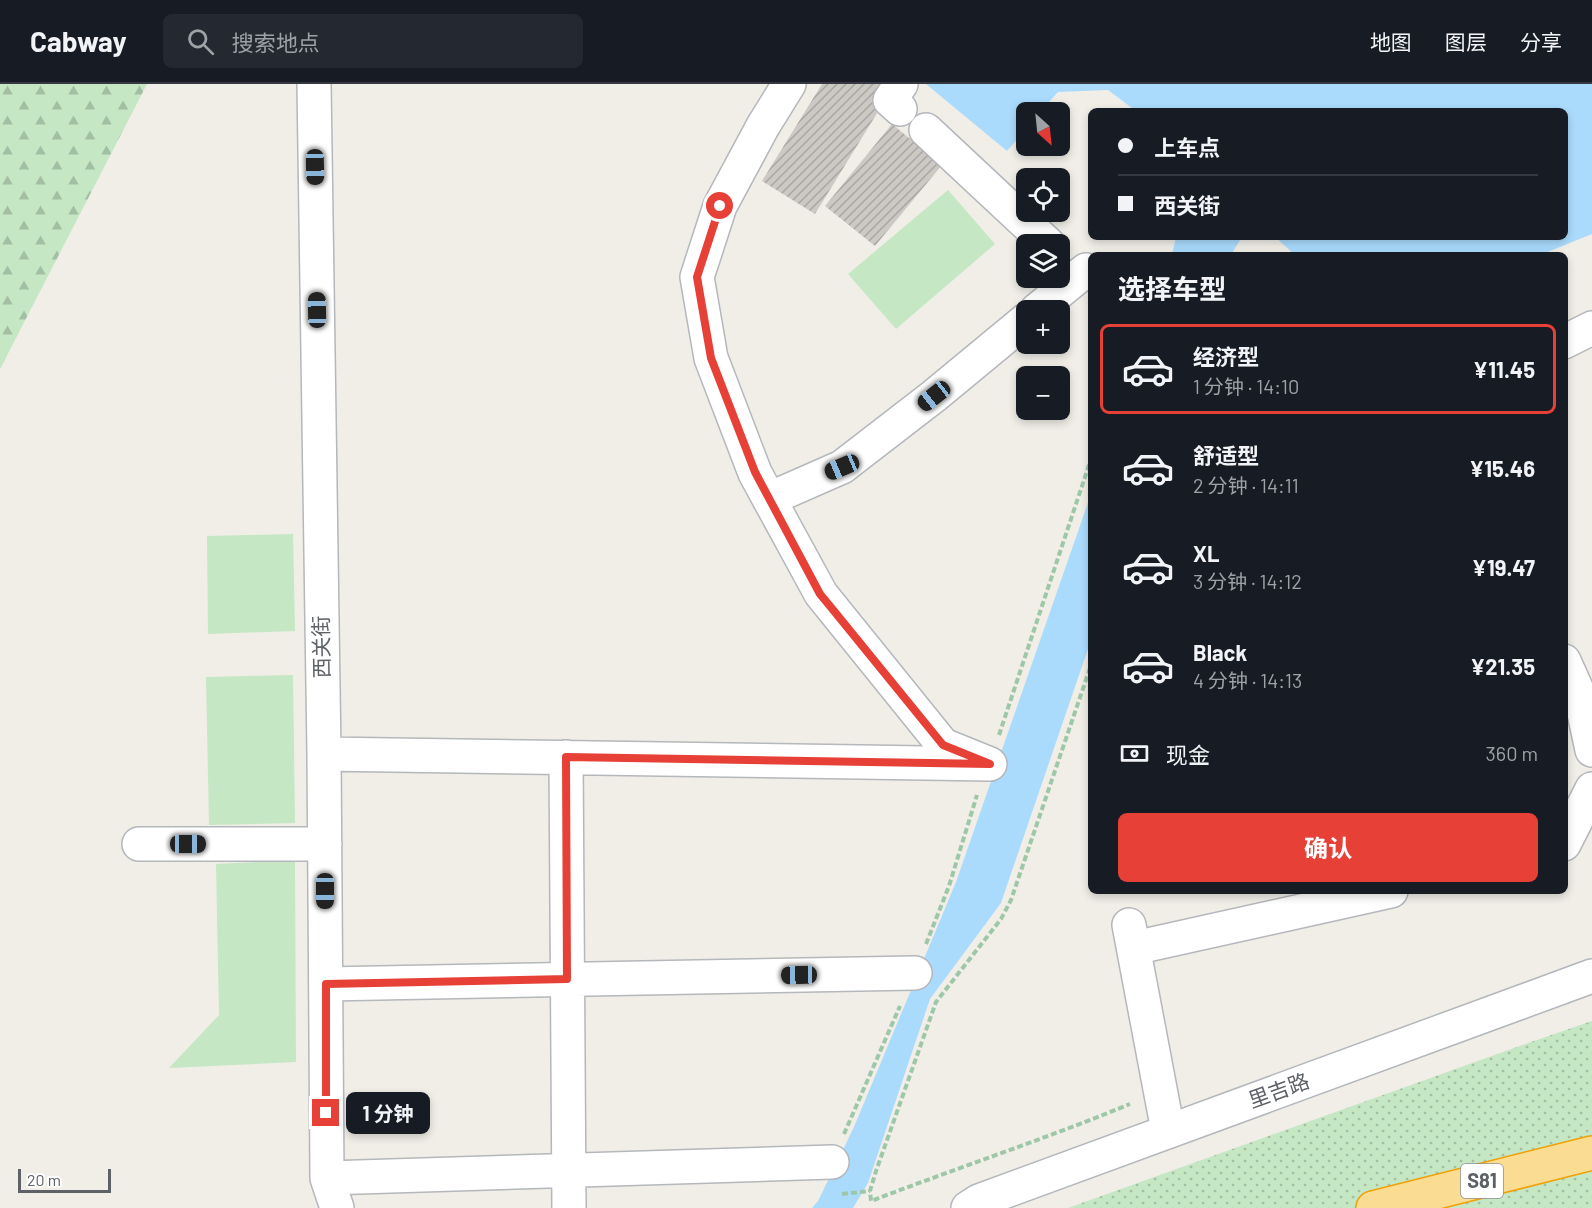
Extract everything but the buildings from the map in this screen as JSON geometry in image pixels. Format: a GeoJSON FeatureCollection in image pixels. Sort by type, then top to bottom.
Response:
{"type":"FeatureCollection","features":[{"type":"Feature","properties":{"kind":"highway","name":"S81"},"geometry":{"type":"LineString","coordinates":[[1373,1208],[1592,1153]]}},
{"type":"Feature","properties":{"kind":"street","name":"西关街"},"geometry":{"type":"LineString","coordinates":[[314,84],[326,984],[332,1193]]}},
{"type":"Feature","properties":{"kind":"street"},"geometry":{"type":"LineString","coordinates":[[789,84],[763,126],[720,206],[697,277],[711,358],[755,472],[820,594],[943,745],[990,764]]}},
{"type":"Feature","properties":{"kind":"street"},"geometry":{"type":"LineString","coordinates":[[926,130],[1037,234]]}},
{"type":"Feature","properties":{"kind":"street"},"geometry":{"type":"LineString","coordinates":[[1050,300],[1088,270],[1070,259]]}},
{"type":"Feature","properties":{"kind":"street"},"geometry":{"type":"LineString","coordinates":[[769,499],[842,467],[934,396],[1016,328]]}},
{"type":"Feature","properties":{"kind":"street"},"geometry":{"type":"LineString","coordinates":[[1568,340],[1592,328]]}},
{"type":"Feature","properties":{"kind":"street"},"geometry":{"type":"LineString","coordinates":[[1568,670],[1581,699],[1592,750]]}},
{"type":"Feature","properties":{"kind":"street"},"geometry":{"type":"LineString","coordinates":[[324,754],[990,764]]}},
{"type":"Feature","properties":{"kind":"street"},"geometry":{"type":"LineString","coordinates":[[566,757],[569,1208]]}},
{"type":"Feature","properties":{"kind":"street"},"geometry":{"type":"LineString","coordinates":[[1568,836],[1592,789]]}},
{"type":"Feature","properties":{"kind":"street"},"geometry":{"type":"LineString","coordinates":[[139,844],[325,844]]}},
{"type":"Feature","properties":{"kind":"street"},"geometry":{"type":"LineString","coordinates":[[1168,1131],[1131,936],[1374,894]]}},
{"type":"Feature","properties":{"kind":"street"},"geometry":{"type":"LineString","coordinates":[[326,984],[915,973]]}},
{"type":"Feature","properties":{"kind":"street","name":"里吉路"},"geometry":{"type":"LineString","coordinates":[[968,1208],[979,1201],[1592,976]]}},
{"type":"Feature","properties":{"kind":"street"},"geometry":{"type":"LineString","coordinates":[[332,1193],[569,1170],[832,1162]]}},
{"type":"Feature","properties":{"kind":"path"},"geometry":{"type":"LineString","coordinates":[[832,1162],[862,1088],[915,973],[949,886],[978,791],[990,764],[1088,468]]}},
{"type":"Feature","properties":{"kind":"path"},"geometry":{"type":"LineString","coordinates":[[1088,674],[1011,900],[1002,919],[936,1002],[876,1170],[870,1191],[871,1202],[1061,1132],[1161,1091]]}},
{"type":"Feature","properties":{"kind":"green space"},"geometry":{"type":"Polygon","coordinates":[[[0,84],[147,84],[0,369],[0,84]]]}},
{"type":"Feature","properties":{"kind":"green space"},"geometry":{"type":"Polygon","coordinates":[[[948,190],[995,244],[896,329],[848,274],[948,190]]]}},
{"type":"Feature","properties":{"kind":"green space"},"geometry":{"type":"Polygon","coordinates":[[[293,534],[295,631],[208,634],[207,536],[293,534]]]}},
{"type":"Feature","properties":{"kind":"green space"},"geometry":{"type":"Polygon","coordinates":[[[293,675],[295,823],[209,825],[206,677],[293,675]]]}},
{"type":"Feature","properties":{"kind":"green space"},"geometry":{"type":"Polygon","coordinates":[[[295,860],[296,1062],[169,1068],[219,1015],[216,864],[295,860]]]}},
{"type":"Feature","properties":{"kind":"green space"},"geometry":{"type":"Polygon","coordinates":[[[1592,1021],[1592,1208],[1068,1208],[1531,1042],[1592,1021]]]}},
{"type":"Feature","properties":{"kind":"water"},"geometry":{"type":"Polygon","coordinates":[[[926,84],[1592,84],[1592,234],[1547,252],[1292,252],[1278,240],[1568,240],[1568,108],[1132,108],[1108,90],[1058,92],[1049,102],[1016,102],[1016,141],[1007,151],[926,84]]]}},
{"type":"Feature","properties":{"kind":"water"},"geometry":{"type":"Polygon","coordinates":[[[1175,240],[1240,240],[1233,252],[1173,252],[1175,240]]]}},
{"type":"Feature","properties":{"kind":"water"},"geometry":{"type":"Polygon","coordinates":[[[1088,503],[1088,649],[1001,903],[930,999],[868,1183],[853,1208],[812,1208],[818,1201],[854,1127],[956,882],[1088,503]]]}},
{"type":"Feature","properties":{"kind":"route"},"geometry":{"type":"LineString","coordinates":[[326,1113],[326,984],[567,979],[566,757],[990,764],[943,745],[820,594],[755,472],[711,358],[697,277],[720,206]]}}]}
